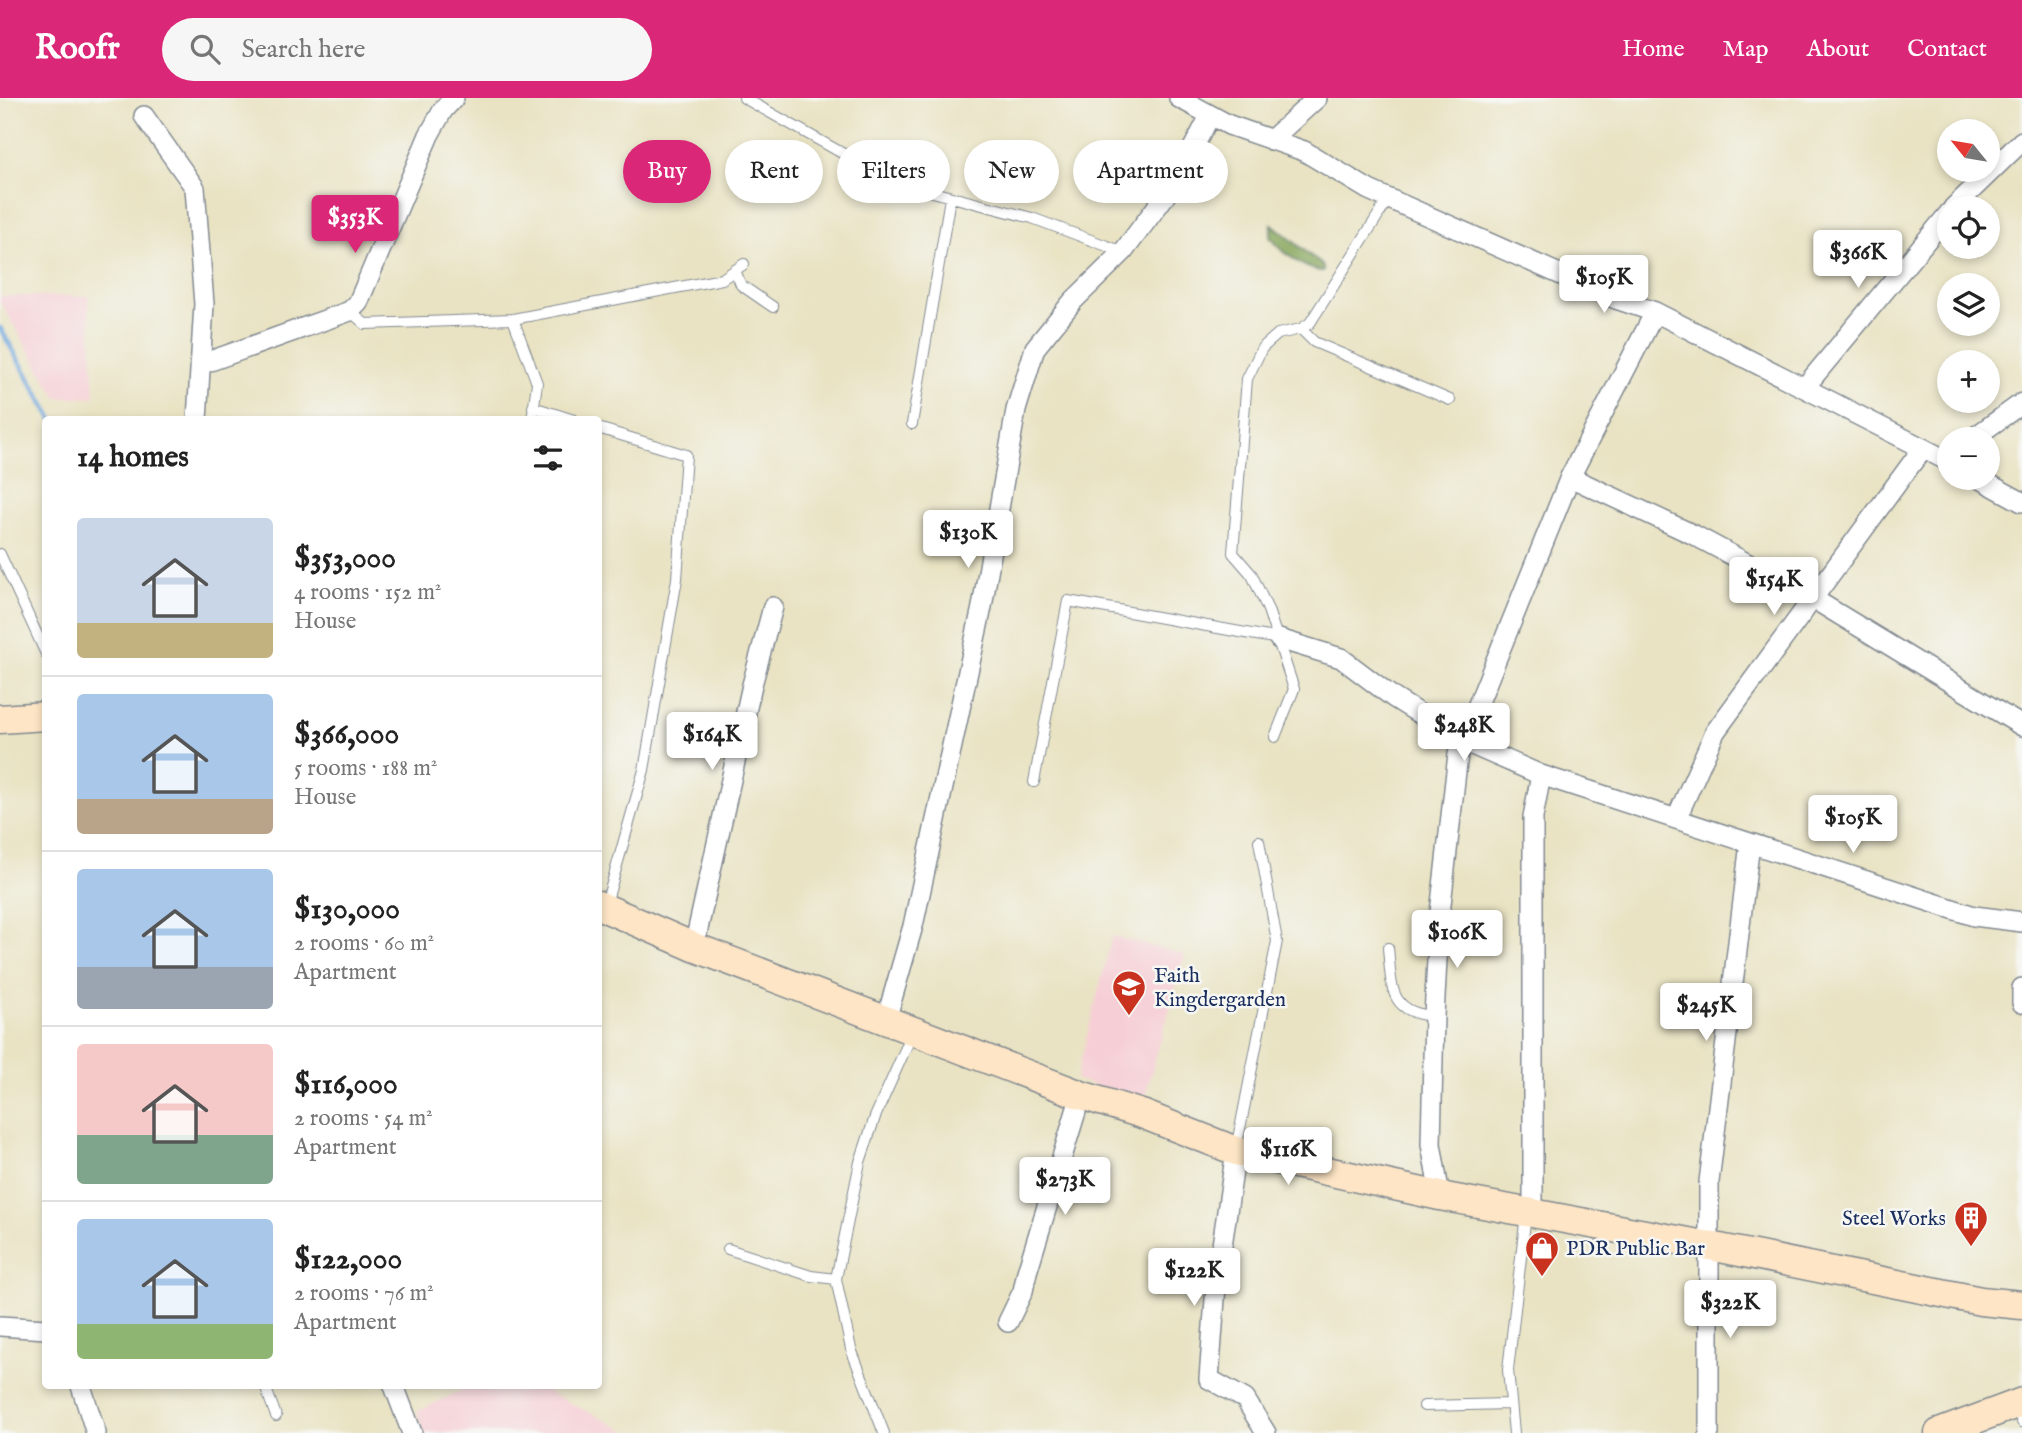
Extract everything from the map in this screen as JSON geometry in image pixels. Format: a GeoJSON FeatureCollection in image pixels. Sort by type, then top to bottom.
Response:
{"type":"FeatureCollection","features":[{"type":"Feature","properties":{"kind":"main road"},"geometry":{"type":"LineString","coordinates":[[0,719],[42,716]]}},
{"type":"Feature","properties":{"kind":"main road"},"geometry":{"type":"LineString","coordinates":[[602,907],[694,947],[1081,1095],[1142,1114],[1236,1151],[1530,1214],[1710,1246],[1981,1301],[2022,1305]]}},
{"type":"Feature","properties":{"kind":"main road"},"geometry":{"type":"LineString","coordinates":[[1939,1433],[2020,1410]]}},
{"type":"Feature","properties":{"kind":"street"},"geometry":{"type":"LineString","coordinates":[[1179,98],[1210,116],[1304,151],[1369,190],[1616,299],[1655,312],[1937,455]]}},
{"type":"Feature","properties":{"kind":"street"},"geometry":{"type":"LineString","coordinates":[[1271,140],[1317,98]]}},
{"type":"Feature","properties":{"kind":"street"},"geometry":{"type":"LineString","coordinates":[[202,364],[350,311],[358,303],[395,211],[444,102]]}},
{"type":"Feature","properties":{"kind":"street"},"geometry":{"type":"LineString","coordinates":[[144,116],[195,188],[204,304],[198,416]]}},
{"type":"Feature","properties":{"kind":"street"},"geometry":{"type":"LineString","coordinates":[[886,1020],[911,938],[966,685],[1016,410],[1035,348],[1073,301],[1123,252],[1174,184],[1210,116]]}},
{"type":"Feature","properties":{"kind":"street"},"geometry":{"type":"LineString","coordinates":[[1965,196],[2022,141]]}},
{"type":"Feature","properties":{"kind":"street"},"geometry":{"type":"LineString","coordinates":[[1805,387],[1937,227]]}},
{"type":"Feature","properties":{"kind":"street"},"geometry":{"type":"LineString","coordinates":[[1440,1196],[1432,1144],[1434,1016],[1439,922],[1458,754],[1570,477],[1655,312]]}},
{"type":"Feature","properties":{"kind":"street"},"geometry":{"type":"LineString","coordinates":[[1989,427],[2022,403]]}},
{"type":"Feature","properties":{"kind":"street"},"geometry":{"type":"LineString","coordinates":[[1677,817],[1715,732],[1923,448]]}},
{"type":"Feature","properties":{"kind":"street"},"geometry":{"type":"LineString","coordinates":[[1570,477],[1694,535],[1812,598],[2022,726]]}},
{"type":"Feature","properties":{"kind":"street"},"geometry":{"type":"LineString","coordinates":[[2000,490],[2022,502]]}},
{"type":"Feature","properties":{"kind":"street"},"geometry":{"type":"LineString","coordinates":[[694,947],[752,685],[774,607]]}},
{"type":"Feature","properties":{"kind":"street"},"geometry":{"type":"LineString","coordinates":[[1279,639],[1341,658],[1394,698],[1463,741],[1541,775],[1677,817],[1974,916],[2022,922]]}},
{"type":"Feature","properties":{"kind":"street"},"geometry":{"type":"LineString","coordinates":[[1530,1214],[1533,817],[1541,775]]}},
{"type":"Feature","properties":{"kind":"street"},"geometry":{"type":"LineString","coordinates":[[1709,1433],[1709,1182],[1750,843]]}},
{"type":"Feature","properties":{"kind":"street"},"geometry":{"type":"LineString","coordinates":[[2022,988],[2022,1003]]}},
{"type":"Feature","properties":{"kind":"street"},"geometry":{"type":"LineString","coordinates":[[1008,1322],[1023,1291],[1081,1095]]}},
{"type":"Feature","properties":{"kind":"street"},"geometry":{"type":"LineString","coordinates":[[1236,1151],[1216,1286],[1209,1379],[1245,1399],[1266,1433]]}},
{"type":"Feature","properties":{"kind":"street"},"geometry":{"type":"LineString","coordinates":[[0,1326],[42,1329]]}},
{"type":"Feature","properties":{"kind":"street"},"geometry":{"type":"LineString","coordinates":[[82,1389],[96,1433]]}},
{"type":"Feature","properties":{"kind":"street"},"geometry":{"type":"LineString","coordinates":[[395,1389],[412,1433]]}},
{"type":"Feature","properties":{"kind":"lane"},"geometry":{"type":"LineString","coordinates":[[744,98],[837,150]]}},
{"type":"Feature","properties":{"kind":"lane"},"geometry":{"type":"LineString","coordinates":[[950,198],[1032,218],[1123,252]]}},
{"type":"Feature","properties":{"kind":"lane"},"geometry":{"type":"LineString","coordinates":[[1275,737],[1294,689],[1279,639],[1252,575],[1233,553],[1247,379],[1262,348],[1278,334],[1301,330],[1310,323],[1389,198]]}},
{"type":"Feature","properties":{"kind":"lane"},"geometry":{"type":"LineString","coordinates":[[912,424],[949,203]]}},
{"type":"Feature","properties":{"kind":"lane"},"geometry":{"type":"LineString","coordinates":[[350,311],[365,324],[513,319],[722,279],[744,264]]}},
{"type":"Feature","properties":{"kind":"lane"},"geometry":{"type":"LineString","coordinates":[[735,270],[741,285],[773,307]]}},
{"type":"Feature","properties":{"kind":"lane"},"geometry":{"type":"LineString","coordinates":[[513,319],[537,383],[532,416]]}},
{"type":"Feature","properties":{"kind":"lane"},"geometry":{"type":"LineString","coordinates":[[1301,330],[1314,342],[1450,400]]}},
{"type":"Feature","properties":{"kind":"lane"},"geometry":{"type":"LineString","coordinates":[[533,407],[561,416]]}},
{"type":"Feature","properties":{"kind":"lane"},"geometry":{"type":"LineString","coordinates":[[602,429],[686,455],[677,579],[644,770],[602,907]]}},
{"type":"Feature","properties":{"kind":"lane"},"geometry":{"type":"LineString","coordinates":[[0,554],[42,644]]}},
{"type":"Feature","properties":{"kind":"lane"},"geometry":{"type":"LineString","coordinates":[[1034,782],[1068,601],[1279,639]]}},
{"type":"Feature","properties":{"kind":"lane"},"geometry":{"type":"LineString","coordinates":[[1236,1151],[1278,941],[1259,841]]}},
{"type":"Feature","properties":{"kind":"lane"},"geometry":{"type":"LineString","coordinates":[[1388,948],[1392,991],[1401,1007],[1415,1015],[1434,1016]]}},
{"type":"Feature","properties":{"kind":"lane"},"geometry":{"type":"LineString","coordinates":[[884,1433],[851,1349],[836,1279],[860,1162],[875,1117],[914,1031]]}},
{"type":"Feature","properties":{"kind":"lane"},"geometry":{"type":"LineString","coordinates":[[1514,1433],[1508,1370],[1530,1214]]}},
{"type":"Feature","properties":{"kind":"lane"},"geometry":{"type":"LineString","coordinates":[[728,1249],[811,1276],[836,1279]]}},
{"type":"Feature","properties":{"kind":"lane"},"geometry":{"type":"LineString","coordinates":[[266,1389],[276,1416]]}},
{"type":"Feature","properties":{"kind":"lane"},"geometry":{"type":"LineString","coordinates":[[1424,1406],[1510,1404]]}},
{"type":"Feature","properties":{"kind":"shaded area"},"geometry":{"type":"Polygon","coordinates":[[[0,296],[88,296],[95,397],[57,398],[0,302],[0,296]]]}},
{"type":"Feature","properties":{"kind":"shaded area","name":"Faith Kingdergarden"},"geometry":{"type":"Polygon","coordinates":[[[1112,936],[1185,955],[1143,1103],[1076,1079],[1112,936]]]}},
{"type":"Feature","properties":{"kind":"shaded area"},"geometry":{"type":"Polygon","coordinates":[[[463,1389],[542,1389],[631,1433],[424,1433],[417,1412],[463,1389]]]}},
{"type":"Feature","properties":{"kind":"green space"},"geometry":{"type":"Polygon","coordinates":[[[1272,224],[1323,266],[1323,271],[1301,264],[1280,248],[1270,237],[1272,224]]]}},
{"type":"Feature","properties":{"kind":"waterway"},"geometry":{"type":"LineString","coordinates":[[0,328],[51,416]]}},
{"type":"Feature","properties":{"kind":"place","name":"Faith Kingdergarden"},"geometry":{"type":"Point","coordinates":[1129,1017]}},
{"type":"Feature","properties":{"kind":"place","name":"Steel Works"},"geometry":{"type":"Point","coordinates":[1971,1248]}},
{"type":"Feature","properties":{"kind":"place","name":"PDR Public Bar"},"geometry":{"type":"Point","coordinates":[1542,1278]}}]}
